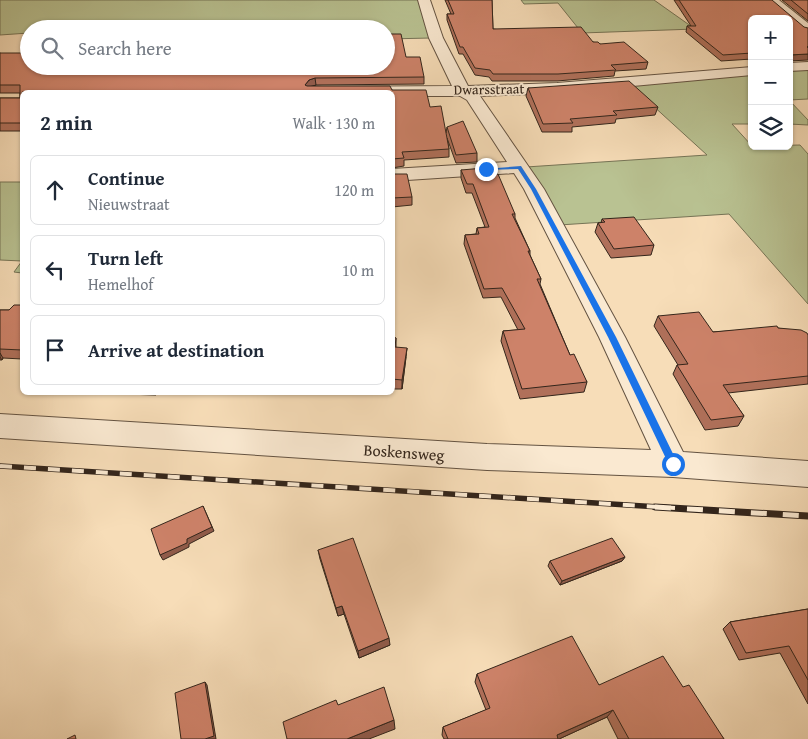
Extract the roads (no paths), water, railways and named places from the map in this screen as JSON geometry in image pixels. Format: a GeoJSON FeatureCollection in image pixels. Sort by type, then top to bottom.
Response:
{"type":"FeatureCollection","features":[{"type":"Feature","properties":{"kind":"street"},"geometry":{"type":"LineString","coordinates":[[424,0],[436,38],[458,84],[473,97],[534,189],[612,337],[673,464]]}},
{"type":"Feature","properties":{"kind":"street"},"geometry":{"type":"LineString","coordinates":[[772,0],[808,28]]}},
{"type":"Feature","properties":{"kind":"street"},"geometry":{"type":"LineString","coordinates":[[793,67],[808,66]]}},
{"type":"Feature","properties":{"kind":"street","name":"Dwarsstraat"},"geometry":{"type":"LineString","coordinates":[[395,91],[557,88],[748,71]]}},
{"type":"Feature","properties":{"kind":"street"},"geometry":{"type":"LineString","coordinates":[[395,175],[520,167]]}},
{"type":"Feature","properties":{"kind":"street","name":"Boskensweg"},"geometry":{"type":"LineString","coordinates":[[0,426],[488,457],[673,464],[808,474]]}},
{"type":"Feature","properties":{"kind":"railway"},"geometry":{"type":"LineString","coordinates":[[0,466],[675,508]]}},
{"type":"Feature","properties":{"kind":"railway"},"geometry":{"type":"LineString","coordinates":[[655,507],[808,516]]}}]}
